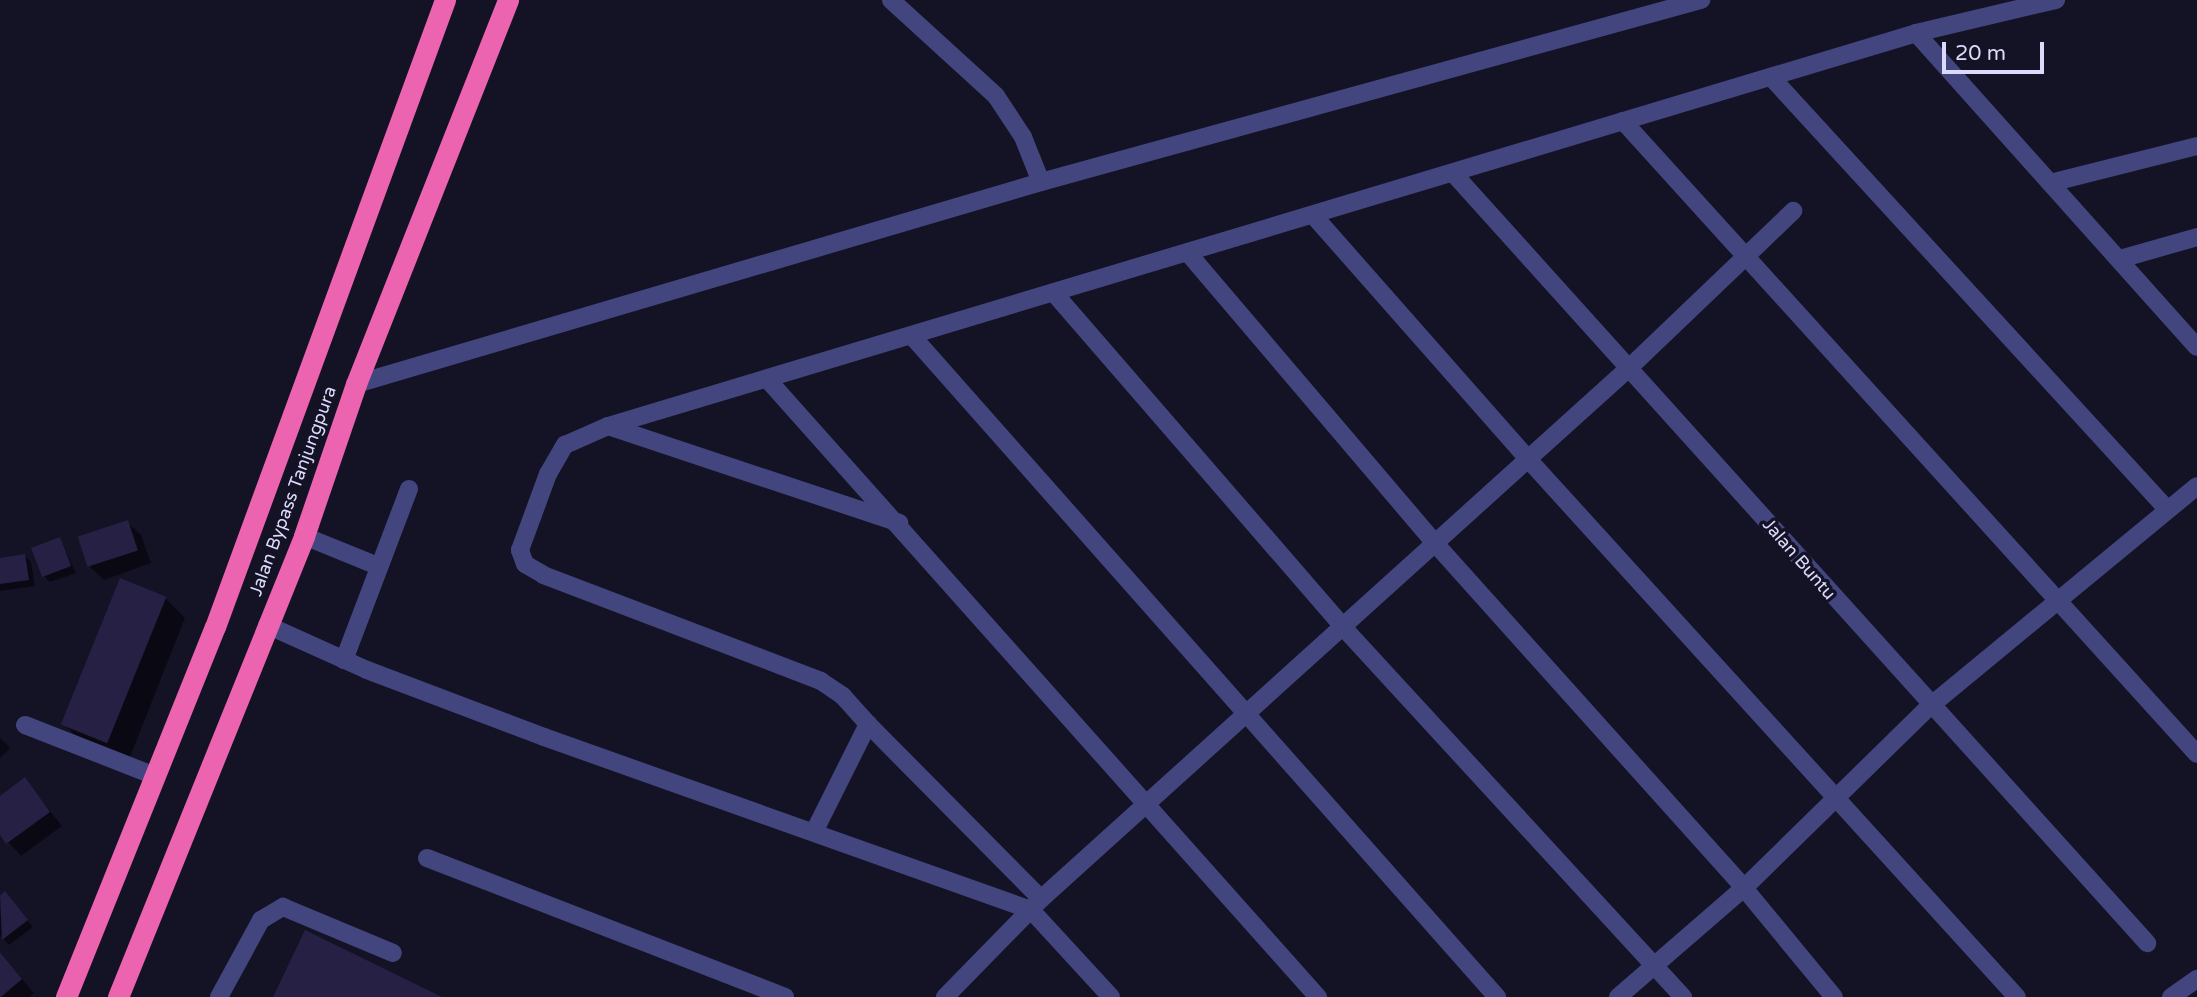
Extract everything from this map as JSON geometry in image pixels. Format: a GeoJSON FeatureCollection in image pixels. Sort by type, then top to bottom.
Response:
{"type":"FeatureCollection","features":[{"type":"Feature","properties":{"kind":"highway","name":"Jalan Bypass Tanjungpura"},"geometry":{"type":"LineString","coordinates":[[66,996],[215,627],[445,0]]}},
{"type":"Feature","properties":{"kind":"highway","name":"Jalan Bypass Tanjungpura"},"geometry":{"type":"LineString","coordinates":[[123,996],[304,536],[356,384],[508,0]]}},
{"type":"Feature","properties":{"kind":"street"},"geometry":{"type":"LineString","coordinates":[[891,0],[996,96],[1023,137],[1041,182]]}},
{"type":"Feature","properties":{"kind":"street"},"geometry":{"type":"LineString","coordinates":[[356,384],[1041,182],[1701,0]]}},
{"type":"Feature","properties":{"kind":"street"},"geometry":{"type":"LineString","coordinates":[[1111,997],[1036,904],[843,696],[821,681],[525,564],[520,550],[557,457],[573,440],[608,426],[1916,33],[2056,0]]}},
{"type":"Feature","properties":{"kind":"street"},"geometry":{"type":"LineString","coordinates":[[1916,33],[2197,347]]}},
{"type":"Feature","properties":{"kind":"street"},"geometry":{"type":"LineString","coordinates":[[1771,77],[2166,509]]}},
{"type":"Feature","properties":{"kind":"street"},"geometry":{"type":"LineString","coordinates":[[1623,121],[2197,754]]}},
{"type":"Feature","properties":{"kind":"street"},"geometry":{"type":"LineString","coordinates":[[2050,183],[2197,146]]}},
{"type":"Feature","properties":{"kind":"street","name":"Jalan Buntu"},"geometry":{"type":"LineString","coordinates":[[1453,173],[1630,368],[1929,707],[2147,943]]}},
{"type":"Feature","properties":{"kind":"street"},"geometry":{"type":"LineString","coordinates":[[945,997],[1036,904],[1246,715],[1433,541],[1630,368],[1745,254],[1793,211]]}},
{"type":"Feature","properties":{"kind":"street"},"geometry":{"type":"LineString","coordinates":[[1313,215],[1527,458],[2017,997]]}},
{"type":"Feature","properties":{"kind":"street"},"geometry":{"type":"LineString","coordinates":[[2120,259],[2197,237]]}},
{"type":"Feature","properties":{"kind":"street"},"geometry":{"type":"LineString","coordinates":[[1188,253],[1433,541],[1744,888],[1834,997]]}},
{"type":"Feature","properties":{"kind":"street"},"geometry":{"type":"LineString","coordinates":[[1054,293],[1342,626],[1682,997]]}},
{"type":"Feature","properties":{"kind":"street"},"geometry":{"type":"LineString","coordinates":[[912,336],[1497,997]]}},
{"type":"Feature","properties":{"kind":"street"},"geometry":{"type":"LineString","coordinates":[[768,380],[1148,802],[1318,997]]}},
{"type":"Feature","properties":{"kind":"street"},"geometry":{"type":"LineString","coordinates":[[608,426],[899,523]]}},
{"type":"Feature","properties":{"kind":"street"},"geometry":{"type":"LineString","coordinates":[[1618,997],[1744,888],[1929,707],[2197,486]]}},
{"type":"Feature","properties":{"kind":"street"},"geometry":{"type":"LineString","coordinates":[[344,660],[377,566],[409,489]]}},
{"type":"Feature","properties":{"kind":"street"},"geometry":{"type":"LineString","coordinates":[[304,536],[377,566]]}},
{"type":"Feature","properties":{"kind":"street"},"geometry":{"type":"LineString","coordinates":[[267,625],[344,660],[814,832],[1036,904]]}},
{"type":"Feature","properties":{"kind":"street"},"geometry":{"type":"LineString","coordinates":[[814,832],[868,724]]}},
{"type":"Feature","properties":{"kind":"street"},"geometry":{"type":"LineString","coordinates":[[25,725],[155,776]]}},
{"type":"Feature","properties":{"kind":"street"},"geometry":{"type":"LineString","coordinates":[[427,858],[778,996]]}},
{"type":"Feature","properties":{"kind":"street"},"geometry":{"type":"LineString","coordinates":[[219,997],[261,920],[282,907],[393,953]]}},
{"type":"Feature","properties":{"kind":"street"},"geometry":{"type":"LineString","coordinates":[[2171,997],[2197,979]]}},
{"type":"Feature","properties":{"kind":"building"},"geometry":{"type":"Polygon","coordinates":[[[128,520],[138,550],[87,567],[78,536],[128,520]]]}},
{"type":"Feature","properties":{"kind":"building"},"geometry":{"type":"Polygon","coordinates":[[[60,537],[71,566],[42,577],[31,548],[60,537]]]}},
{"type":"Feature","properties":{"kind":"building"},"geometry":{"type":"Polygon","coordinates":[[[25,554],[29,580],[0,584],[0,558],[25,554]]]}},
{"type":"Feature","properties":{"kind":"building"},"geometry":{"type":"Polygon","coordinates":[[[120,578],[166,597],[107,743],[61,724],[120,578]]]}},
{"type":"Feature","properties":{"kind":"building"},"geometry":{"type":"Polygon","coordinates":[[[25,777],[50,812],[6,844],[0,835],[0,796],[25,777]]]}},
{"type":"Feature","properties":{"kind":"building"},"geometry":{"type":"Polygon","coordinates":[[[5,891],[28,920],[2,940],[0,896],[5,891]]]}},
{"type":"Feature","properties":{"kind":"building"},"geometry":{"type":"Polygon","coordinates":[[[305,930],[442,997],[273,997],[305,930]]]}},
{"type":"Feature","properties":{"kind":"building"},"geometry":{"type":"Polygon","coordinates":[[[0,952],[22,979],[1,997],[0,997],[0,952]]]}}]}
